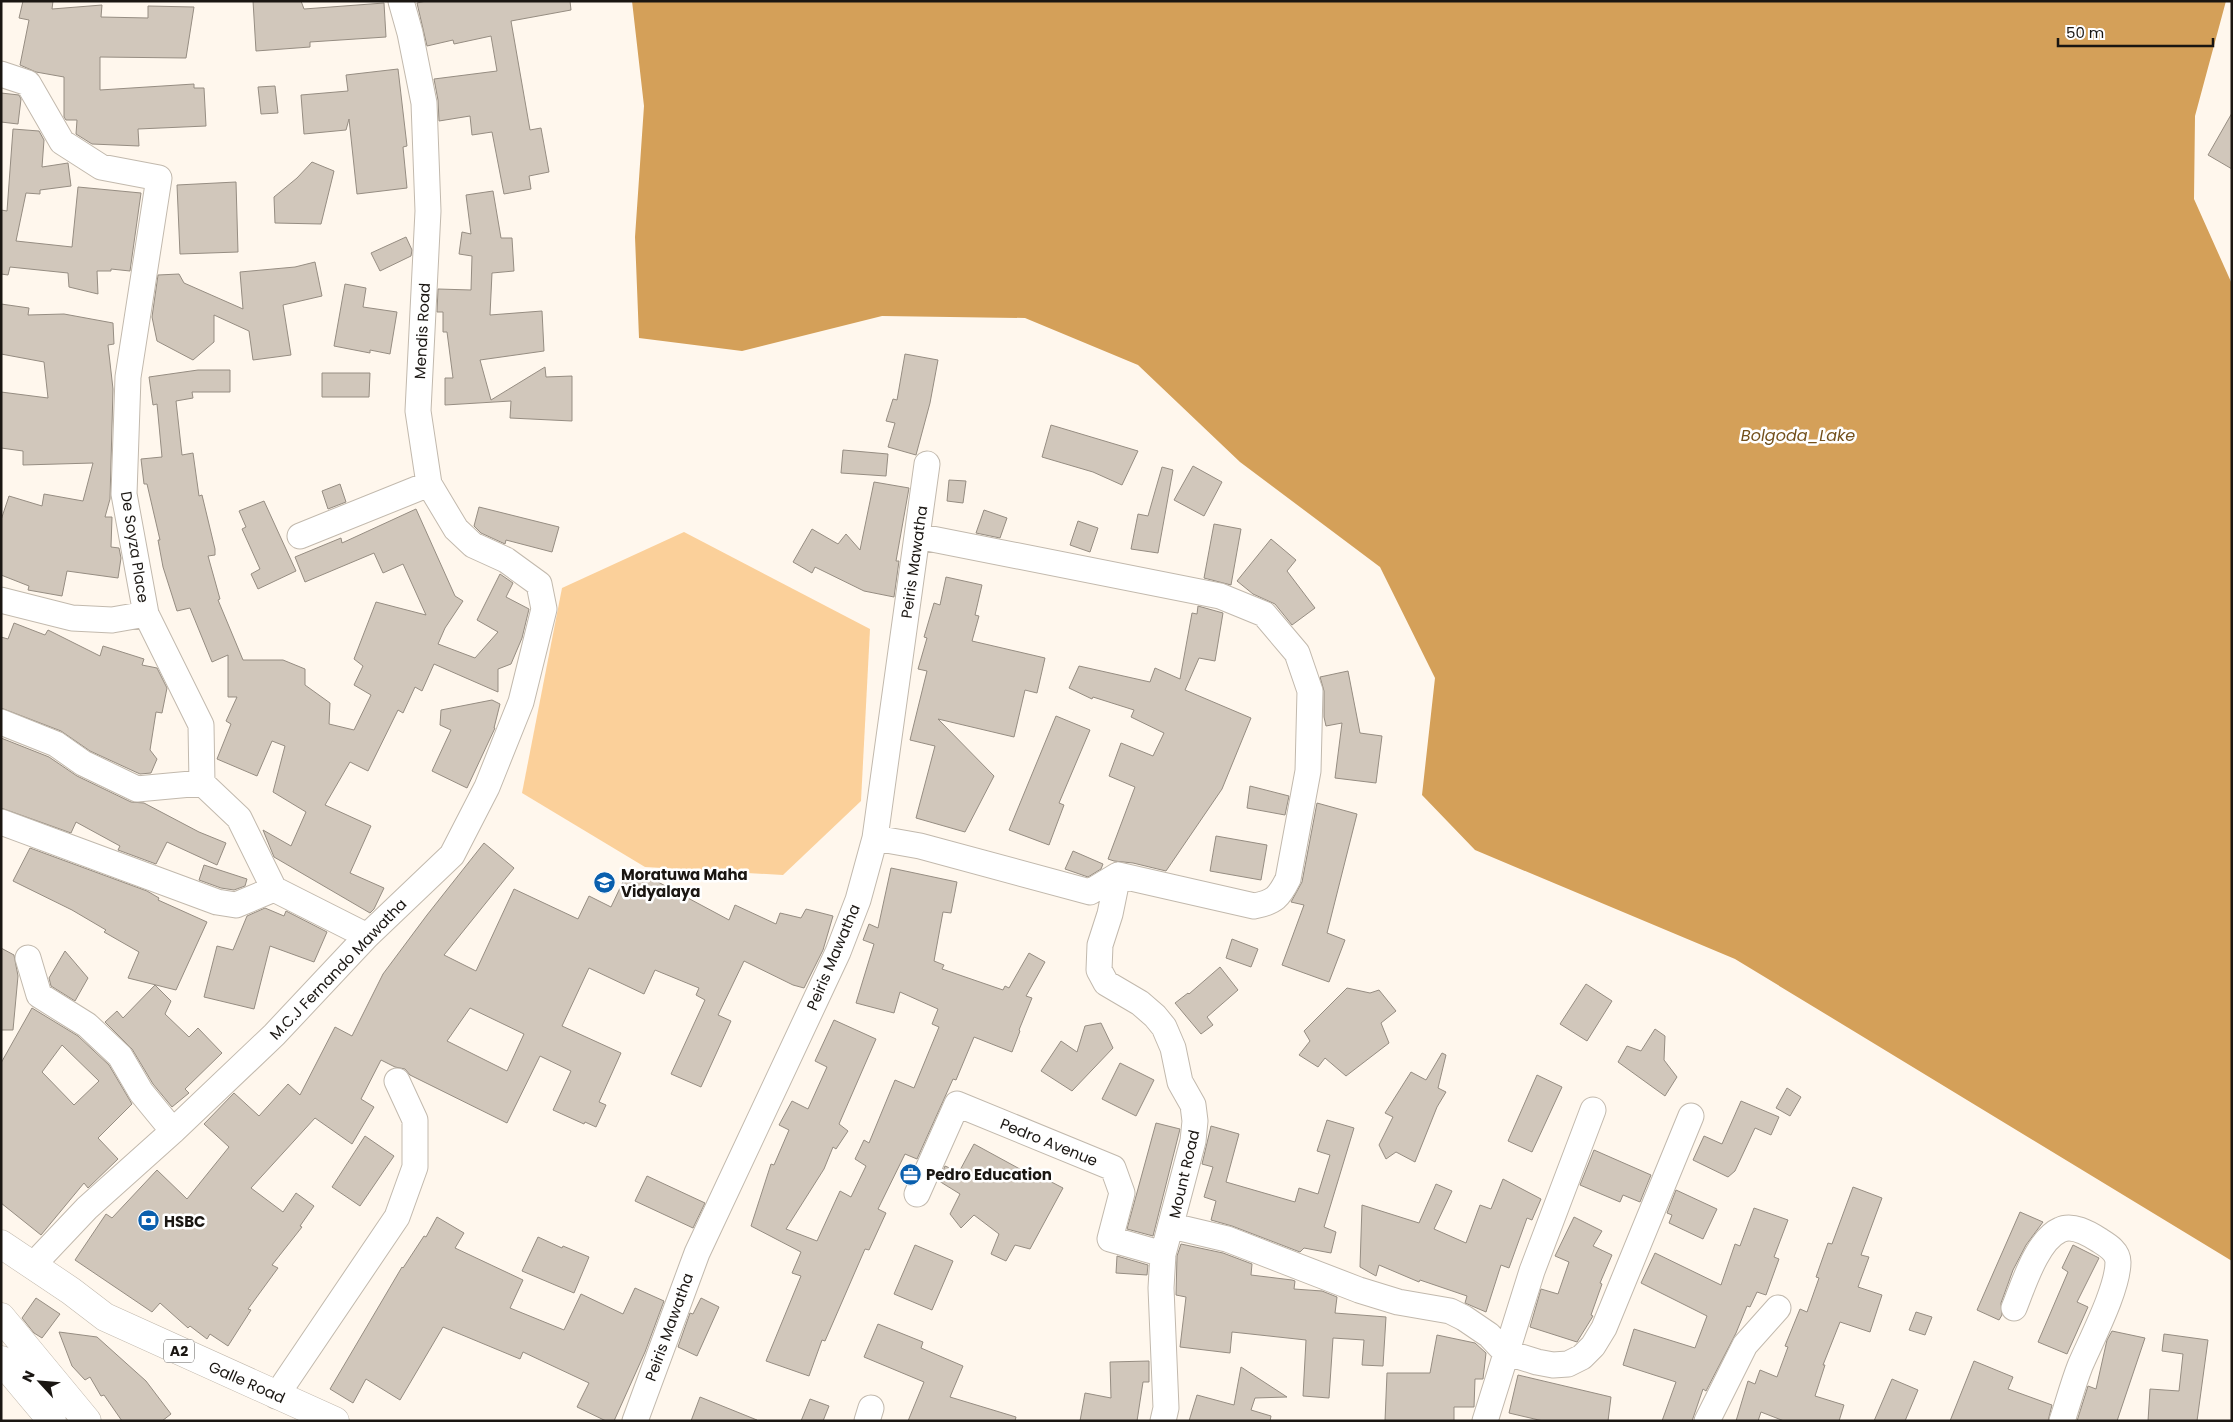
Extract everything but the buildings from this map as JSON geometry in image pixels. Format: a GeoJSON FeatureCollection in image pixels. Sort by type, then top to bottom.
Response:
{"type":"FeatureCollection","features":[{"type":"Feature","properties":{"kind":"main road","name":"Galle Road"},"geometry":{"type":"LineString","coordinates":[[1,1233],[33,1265]]}},
{"type":"Feature","properties":{"kind":"main road","name":"Galle Road"},"geometry":{"type":"LineString","coordinates":[[1,1244],[105,1317],[276,1396],[335,1421]]}},
{"type":"Feature","properties":{"kind":"main road"},"geometry":{"type":"LineString","coordinates":[[1,1317],[87,1421]]}},
{"type":"Feature","properties":{"kind":"main road"},"geometry":{"type":"LineString","coordinates":[[1,1360],[52,1421]]}},
{"type":"Feature","properties":{"kind":"street","name":"Mendis Road"},"geometry":{"type":"LineString","coordinates":[[401,1],[410,33],[424,103],[428,211],[418,411],[429,484],[456,529],[473,545],[506,560],[539,584],[544,609]]}},
{"type":"Feature","properties":{"kind":"street","name":"De Soyza Place"},"geometry":{"type":"LineString","coordinates":[[1,74],[28,83],[62,142],[101,167],[159,178],[128,377],[124,494],[146,614],[201,725],[202,783]]}},
{"type":"Feature","properties":{"kind":"street","name":"Peiris Mawatha"},"geometry":{"type":"LineString","coordinates":[[635,1421],[697,1253],[838,952],[858,900],[875,838],[928,464]]}},
{"type":"Feature","properties":{"kind":"street"},"geometry":{"type":"LineString","coordinates":[[300,536],[429,484]]}},
{"type":"Feature","properties":{"kind":"street"},"geometry":{"type":"LineString","coordinates":[[875,838],[920,846],[1090,892],[1118,875],[1254,906],[1268,903],[1280,894],[1288,879],[1308,771],[1310,692],[1298,653],[1264,614],[1220,596],[918,536]]}},
{"type":"Feature","properties":{"kind":"street"},"geometry":{"type":"LineString","coordinates":[[1,600],[72,618],[112,620],[146,614]]}},
{"type":"Feature","properties":{"kind":"street","name":"M.C.J Fernando Mawatha"},"geometry":{"type":"LineString","coordinates":[[33,1265],[87,1208],[174,1130],[274,1035],[367,936],[452,855],[487,787],[522,702],[544,609]]}},
{"type":"Feature","properties":{"kind":"street"},"geometry":{"type":"LineString","coordinates":[[1,722],[56,744],[83,763],[137,789],[202,783],[238,818],[274,889],[367,936]]}},
{"type":"Feature","properties":{"kind":"street"},"geometry":{"type":"LineString","coordinates":[[1,822],[217,902],[236,905],[274,889]]}},
{"type":"Feature","properties":{"kind":"street","name":"Mount Road"},"geometry":{"type":"LineString","coordinates":[[1118,875],[1110,914],[1100,945],[1099,970],[1106,984],[1140,1003],[1155,1016],[1164,1028],[1173,1048],[1180,1082],[1193,1106],[1195,1121],[1193,1141],[1172,1226],[1163,1254],[1160,1288],[1166,1372],[1166,1408],[1163,1421]]}},
{"type":"Feature","properties":{"kind":"street"},"geometry":{"type":"LineString","coordinates":[[28,958],[39,995],[87,1025],[120,1056],[141,1092],[174,1130]]}},
{"type":"Feature","properties":{"kind":"street"},"geometry":{"type":"LineString","coordinates":[[276,1396],[397,1217],[415,1167],[415,1120],[398,1081]]}},
{"type":"Feature","properties":{"kind":"street","name":"Pedro Avenue"},"geometry":{"type":"LineString","coordinates":[[917,1194],[957,1104],[1113,1168],[1122,1193],[1110,1239],[1163,1254]]}},
{"type":"Feature","properties":{"kind":"street"},"geometry":{"type":"LineString","coordinates":[[1485,1421],[1505,1352],[1532,1271],[1593,1110]]}},
{"type":"Feature","properties":{"kind":"street"},"geometry":{"type":"LineString","coordinates":[[1172,1226],[1227,1239],[1369,1293],[1398,1302],[1450,1311],[1489,1335],[1505,1352],[1537,1362],[1554,1365],[1568,1364],[1582,1357],[1593,1346],[1604,1328],[1691,1116]]}},
{"type":"Feature","properties":{"kind":"street"},"geometry":{"type":"LineString","coordinates":[[2014,1308],[2040,1249],[2050,1237],[2060,1230],[2068,1228],[2078,1230],[2094,1237],[2115,1252],[2118,1262],[2106,1304],[2079,1368],[2062,1421]]}},
{"type":"Feature","properties":{"kind":"street"},"geometry":{"type":"LineString","coordinates":[[1706,1421],[1745,1345],[1778,1308]]}},
{"type":"Feature","properties":{"kind":"shaded area"},"geometry":{"type":"Polygon","coordinates":[[[684,532],[870,629],[861,801],[783,875],[645,867],[522,793],[562,588],[684,532]]]}},
{"type":"Feature","properties":{"kind":"water","name":"Bolgoda_Lake"},"geometry":{"type":"Polygon","coordinates":[[[632,1],[2226,1],[2195,116],[2194,199],[2232,284],[2232,1261],[1735,959],[1475,850],[1422,795],[1435,678],[1380,567],[1240,462],[1138,365],[1025,318],[882,316],[742,351],[639,338],[635,237],[644,106],[632,1]]]}},
{"type":"Feature","properties":{"kind":"place","name":"Moratuwa Maha Vidyalaya"},"geometry":{"type":"Point","coordinates":[605,883]}},
{"type":"Feature","properties":{"kind":"place","name":"Pedro Education"},"geometry":{"type":"Point","coordinates":[910,1174]}},
{"type":"Feature","properties":{"kind":"place","name":"HSBC"},"geometry":{"type":"Point","coordinates":[148,1221]}}]}
